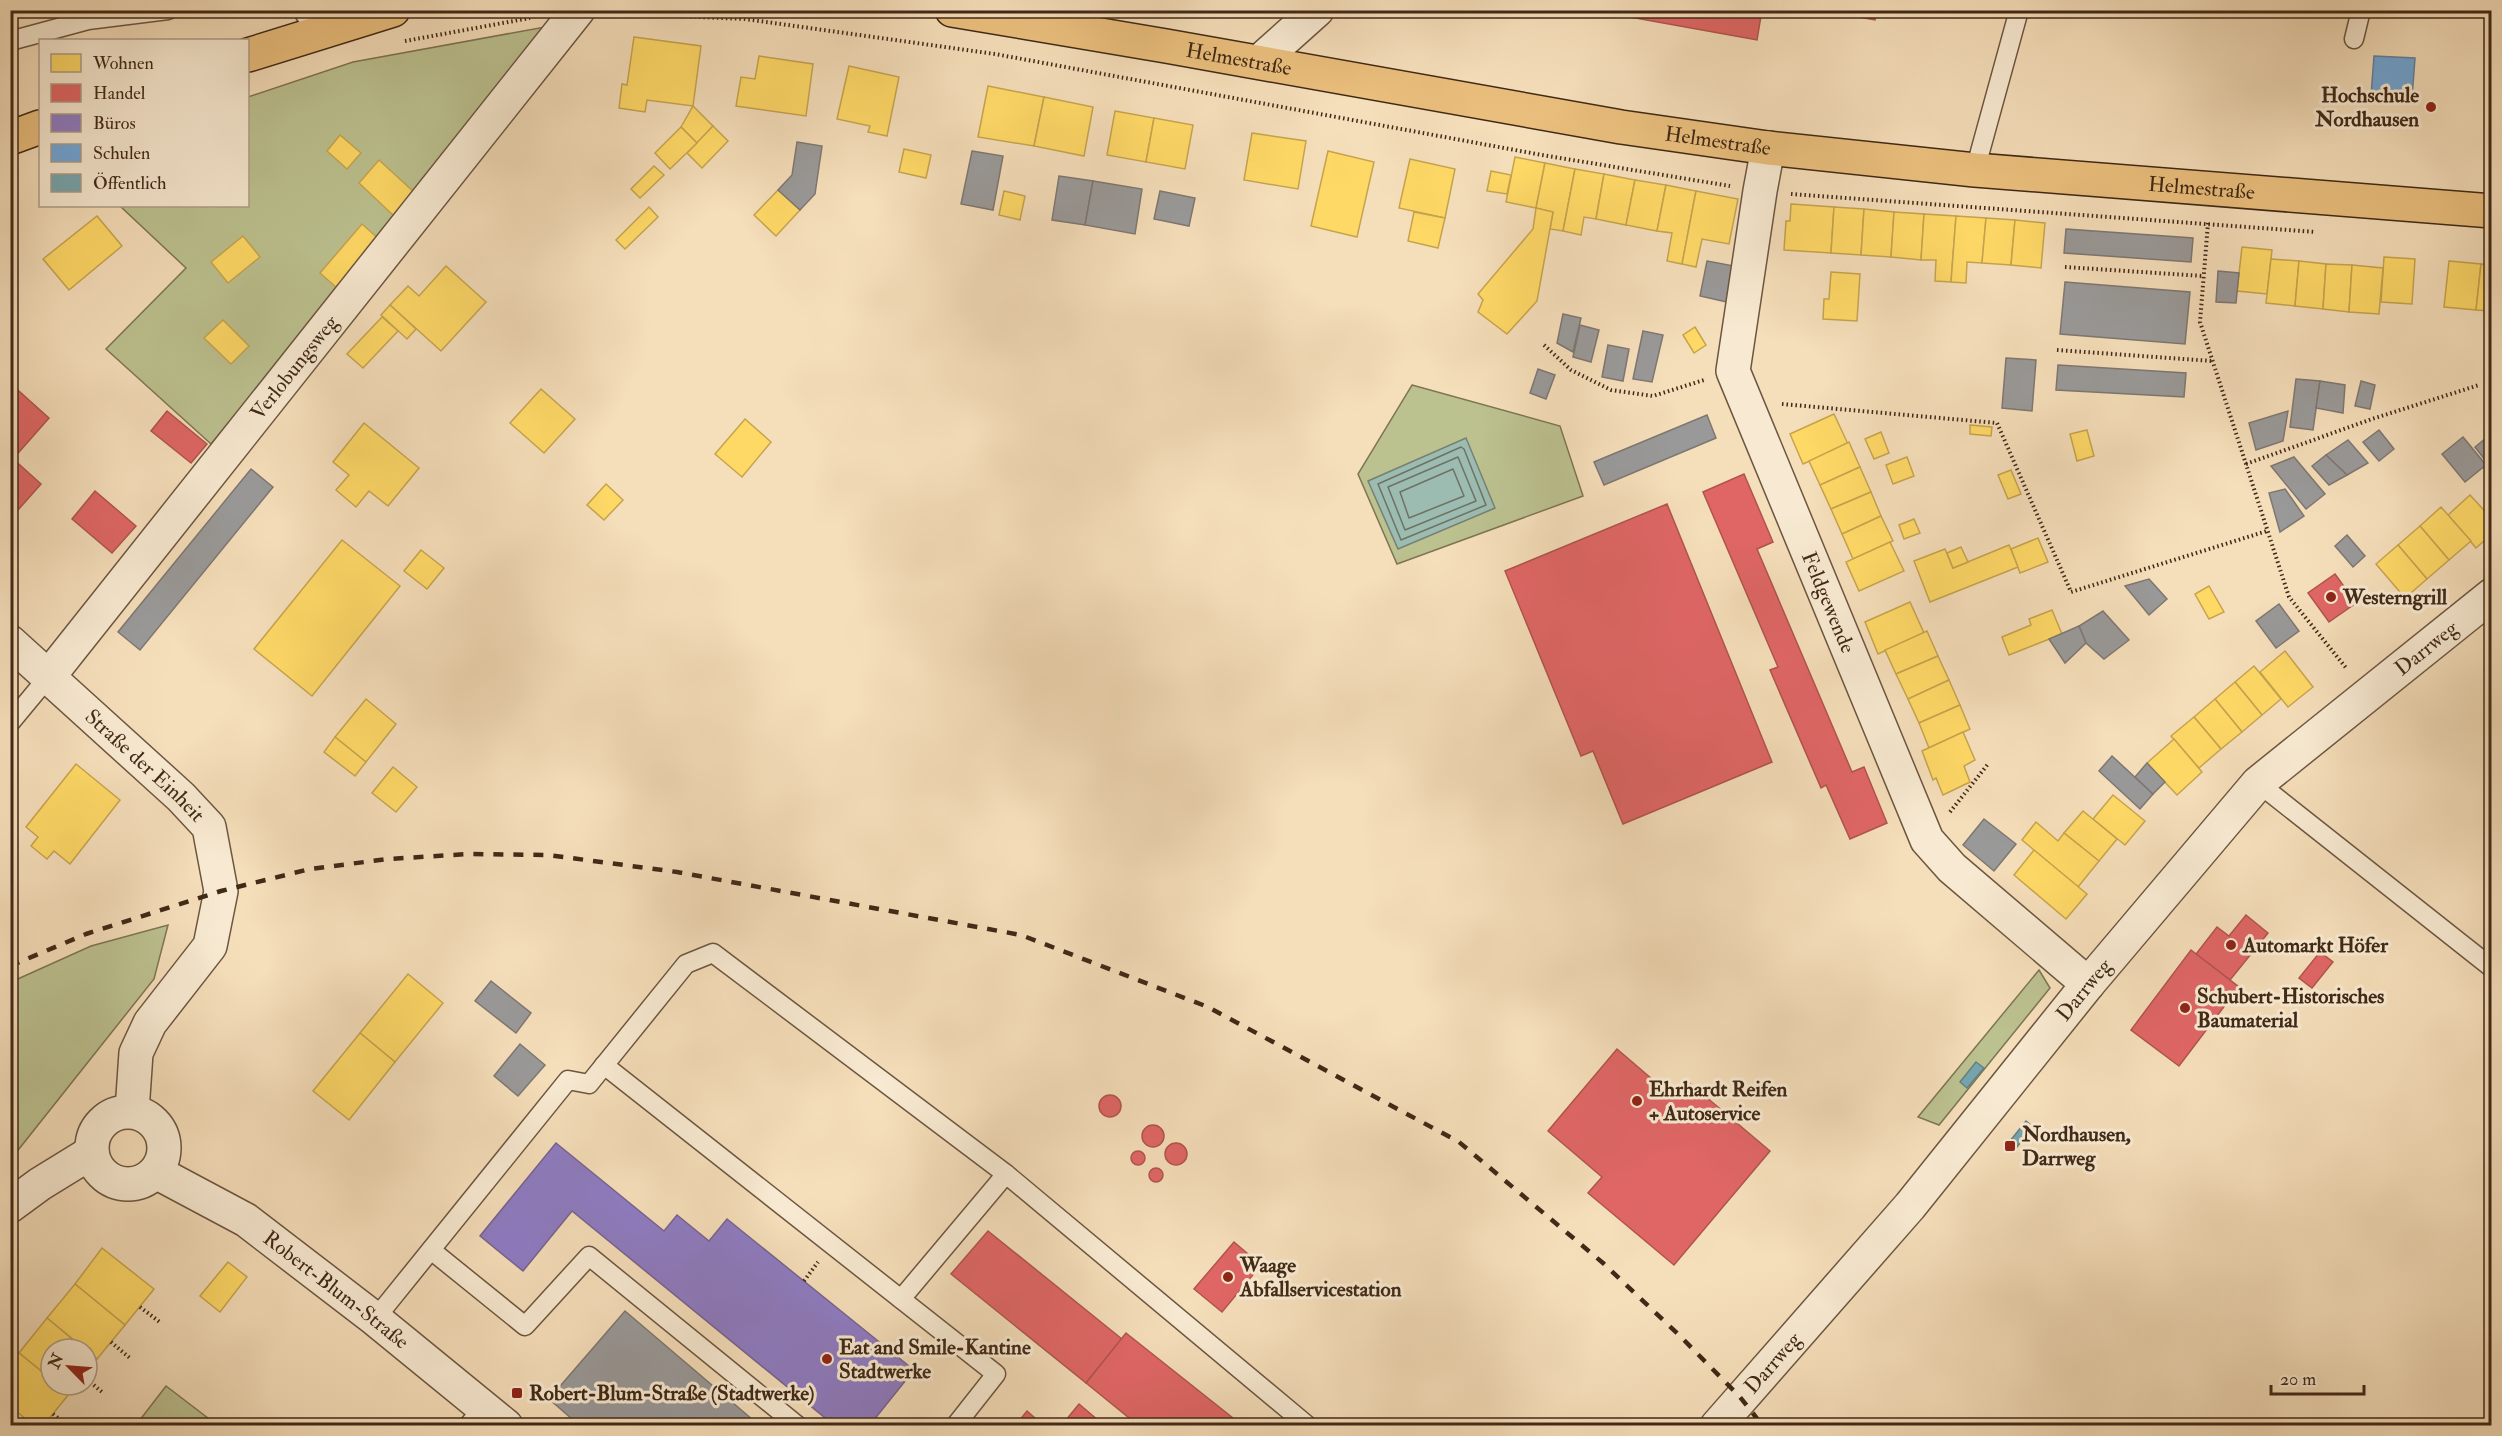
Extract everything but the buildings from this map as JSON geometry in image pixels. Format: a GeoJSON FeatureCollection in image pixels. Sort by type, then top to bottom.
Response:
{"type":"FeatureCollection","features":[{"type":"Feature","properties":{"kind":"main road"},"geometry":{"type":"LineString","coordinates":[[249,54],[310,21],[393,10]]}},
{"type":"Feature","properties":{"kind":"main road","name":"Helmestraße"},"geometry":{"type":"LineString","coordinates":[[952,10],[1621,127],[1768,148],[1975,170],[2492,211]]}},
{"type":"Feature","properties":{"kind":"street"},"geometry":{"type":"LineString","coordinates":[[1259,62],[1317,10]]}},
{"type":"Feature","properties":{"kind":"street","name":"Verlobungsweg"},"geometry":{"type":"LineString","coordinates":[[49,676],[578,11]]}},
{"type":"Feature","properties":{"kind":"street"},"geometry":{"type":"LineString","coordinates":[[1733,372],[1768,148]]}},
{"type":"Feature","properties":{"kind":"street","name":"Feldgewende"},"geometry":{"type":"LineString","coordinates":[[1733,372],[1927,840],[1952,868],[2088,984]]}},
{"type":"Feature","properties":{"kind":"street","name":"Darrweg"},"geometry":{"type":"LineString","coordinates":[[1717,1425],[1910,1206],[2088,984],[2258,783],[2367,693],[2492,595]]}},
{"type":"Feature","properties":{"kind":"street","name":"Straße der Einheit"},"geometry":{"type":"LineString","coordinates":[[10,642],[181,796],[209,827],[221,891],[210,946],[150,1023],[136,1053],[132,1111]]}},
{"type":"Feature","properties":{"kind":"street"},"geometry":{"type":"LineString","coordinates":[[132,1111],[147,1116],[160,1130],[165,1142],[163,1161],[156,1172],[142,1182],[130,1185],[113,1181],[102,1174],[95,1164],[92,1152],[97,1129],[108,1118],[120,1112],[132,1111]]}},
{"type":"Feature","properties":{"kind":"street"},"geometry":{"type":"LineString","coordinates":[[10,1206],[40,1184],[92,1152]]}},
{"type":"Feature","properties":{"kind":"street","name":"Robert-Blum-Straße"},"geometry":{"type":"LineString","coordinates":[[156,1172],[246,1220],[375,1319],[486,1419]]}},
{"type":"Feature","properties":{"kind":"lane"},"geometry":{"type":"LineString","coordinates":[[10,41],[88,20],[168,10]]}},
{"type":"Feature","properties":{"kind":"lane"},"geometry":{"type":"LineString","coordinates":[[1975,170],[2019,10]]}},
{"type":"Feature","properties":{"kind":"lane"},"geometry":{"type":"LineString","coordinates":[[2354,39],[2361,10]]}},
{"type":"Feature","properties":{"kind":"lane","name":"Verlobungsweg"},"geometry":{"type":"LineString","coordinates":[[10,723],[49,676]]}},
{"type":"Feature","properties":{"kind":"lane"},"geometry":{"type":"LineString","coordinates":[[2258,783],[2492,968]]}},
{"type":"Feature","properties":{"kind":"lane"},"geometry":{"type":"LineString","coordinates":[[375,1319],[568,1080],[589,1084],[686,964],[713,953],[1006,1174],[1308,1425]]}},
{"type":"Feature","properties":{"kind":"lane"},"geometry":{"type":"LineString","coordinates":[[604,1065],[996,1374],[955,1425]]}},
{"type":"Feature","properties":{"kind":"lane"},"geometry":{"type":"LineString","coordinates":[[901,1299],[1006,1174]]}},
{"type":"Feature","properties":{"kind":"lane"},"geometry":{"type":"LineString","coordinates":[[431,1250],[525,1326],[589,1256],[798,1425]]}},
{"type":"Feature","properties":{"kind":"path"},"geometry":{"type":"LineString","coordinates":[[398,43],[500,22],[578,11],[745,19],[995,54],[1531,153],[1760,191],[2320,232]]}},
{"type":"Feature","properties":{"kind":"path"},"geometry":{"type":"LineString","coordinates":[[2210,188],[2200,322],[2289,597],[2367,693]]}},
{"type":"Feature","properties":{"kind":"path"},"geometry":{"type":"LineString","coordinates":[[2065,267],[2203,276]]}},
{"type":"Feature","properties":{"kind":"path"},"geometry":{"type":"LineString","coordinates":[[1544,345],[1571,370],[1611,390],[1653,396],[1733,372]]}},
{"type":"Feature","properties":{"kind":"path"},"geometry":{"type":"LineString","coordinates":[[2057,350],[2212,360]]}},
{"type":"Feature","properties":{"kind":"path"},"geometry":{"type":"LineString","coordinates":[[2246,464],[2372,419],[2479,385]]}},
{"type":"Feature","properties":{"kind":"path"},"geometry":{"type":"LineString","coordinates":[[1749,411],[1771,403],[1997,423],[2071,592],[2267,531]]}},
{"type":"Feature","properties":{"kind":"path"},"geometry":{"type":"LineString","coordinates":[[1927,840],[1988,764]]}},
{"type":"Feature","properties":{"kind":"path"},"geometry":{"type":"LineString","coordinates":[[804,1281],[822,1256]]}},
{"type":"Feature","properties":{"kind":"path"},"geometry":{"type":"LineString","coordinates":[[140,1307],[161,1323]]}},
{"type":"Feature","properties":{"kind":"path"},"geometry":{"type":"LineString","coordinates":[[111,1342],[131,1359]]}},
{"type":"Feature","properties":{"kind":"path"},"geometry":{"type":"LineString","coordinates":[[99,1388],[104,1392]]}},
{"type":"Feature","properties":{"kind":"path"},"geometry":{"type":"LineString","coordinates":[[53,1414],[68,1425]]}},
{"type":"Feature","properties":{"kind":"green space"},"geometry":{"type":"Polygon","coordinates":[[[545,27],[456,145],[211,444],[106,349],[186,268],[121,207],[249,207],[249,97],[353,62],[545,27]]]}},
{"type":"Feature","properties":{"kind":"green space"},"geometry":{"type":"Polygon","coordinates":[[[1412,385],[1560,426],[1583,496],[1397,564],[1358,474],[1412,385]]]}},
{"type":"Feature","properties":{"kind":"green space"},"geometry":{"type":"Polygon","coordinates":[[[168,925],[154,979],[11,1159],[11,982],[91,946],[168,925]]]}},
{"type":"Feature","properties":{"kind":"green space"},"geometry":{"type":"Polygon","coordinates":[[[2039,970],[2050,988],[1939,1125],[1918,1117],[2039,970]]]}},
{"type":"Feature","properties":{"kind":"green space"},"geometry":{"type":"Polygon","coordinates":[[[166,1386],[217,1425],[136,1425],[166,1386]]]}},
{"type":"Feature","properties":{"kind":"water"},"geometry":{"type":"Polygon","coordinates":[[[1466,438],[1495,508],[1398,549],[1368,481],[1466,438]]]}},
{"type":"Feature","properties":{"kind":"railway"},"geometry":{"type":"LineString","coordinates":[[10,966],[86,934],[221,891],[310,869],[388,859],[468,854],[548,855],[677,872],[1021,935],[1208,1007],[1459,1142],[1603,1263],[1740,1397],[1763,1426]]}},
{"type":"Feature","properties":{"kind":"place","name":"Hochschule Nordhausen"},"geometry":{"type":"Point","coordinates":[2431,107]}},
{"type":"Feature","properties":{"kind":"place","name":"Westerngrill"},"geometry":{"type":"Point","coordinates":[2331,597]}},
{"type":"Feature","properties":{"kind":"place","name":"Automarkt Höfer"},"geometry":{"type":"Point","coordinates":[2231,945]}},
{"type":"Feature","properties":{"kind":"place","name":"Schubert-Historisches Baumaterial"},"geometry":{"type":"Point","coordinates":[2185,1008]}},
{"type":"Feature","properties":{"kind":"place","name":"Ehrhardt Reifen + Autoservice"},"geometry":{"type":"Point","coordinates":[1637,1101]}},
{"type":"Feature","properties":{"kind":"place","name":"Nordhausen, Darrweg"},"geometry":{"type":"Point","coordinates":[2010,1146]}},
{"type":"Feature","properties":{"kind":"place","name":"Waage Abfallservicestation"},"geometry":{"type":"Point","coordinates":[1228,1277]}},
{"type":"Feature","properties":{"kind":"place","name":"Eat and Smile-Kantine Stadtwerke"},"geometry":{"type":"Point","coordinates":[827,1359]}},
{"type":"Feature","properties":{"kind":"place","name":"Robert-Blum-Straße (Stadtwerke)"},"geometry":{"type":"Point","coordinates":[517,1393]}}]}
